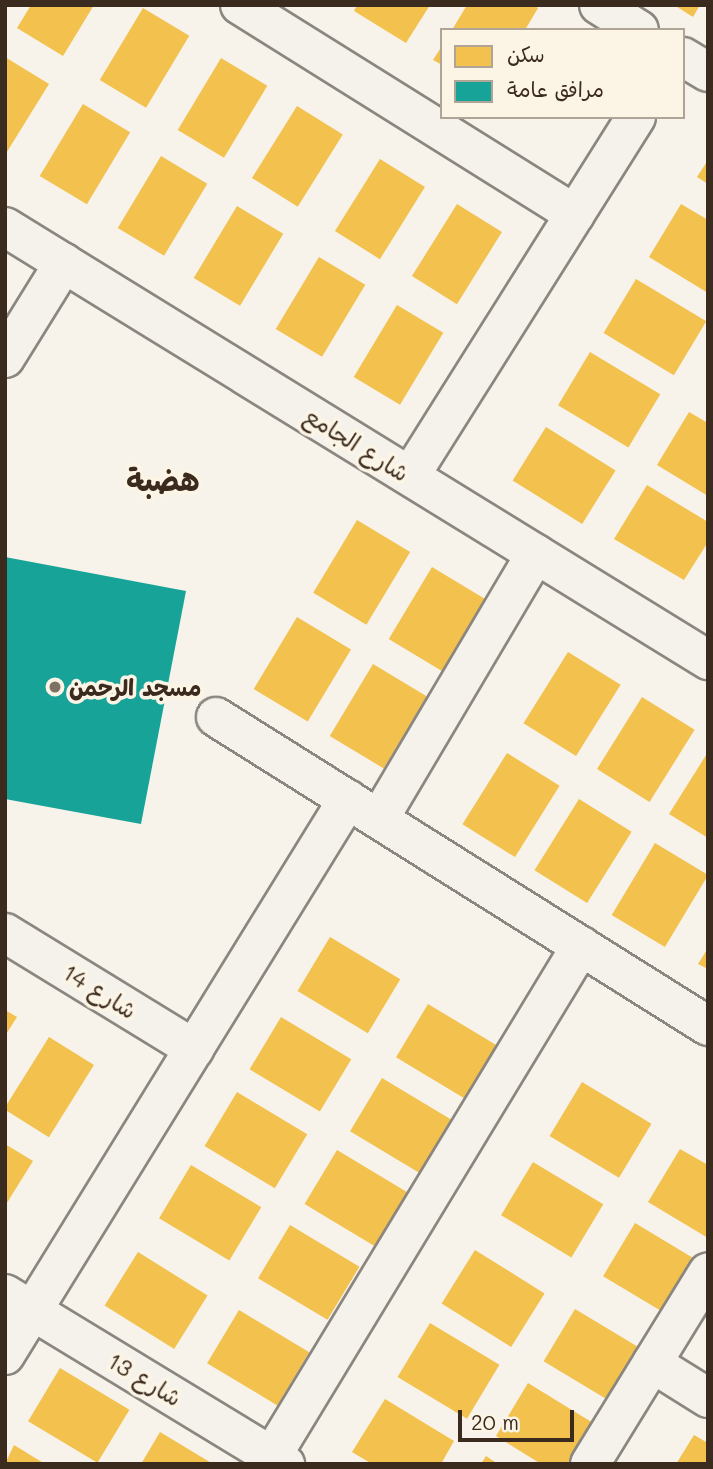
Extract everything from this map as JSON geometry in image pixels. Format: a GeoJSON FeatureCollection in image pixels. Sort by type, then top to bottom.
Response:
{"type":"FeatureCollection","features":[{"type":"Feature","properties":{"kind":"street"},"geometry":{"type":"LineString","coordinates":[[240,5],[575,214]]}},
{"type":"Feature","properties":{"kind":"street"},"geometry":{"type":"LineString","coordinates":[[599,5],[636,28]]}},
{"type":"Feature","properties":{"kind":"street"},"geometry":{"type":"LineString","coordinates":[[685,58],[708,72]]}},
{"type":"Feature","properties":{"kind":"street"},"geometry":{"type":"LineString","coordinates":[[410,476],[635,119]]}},
{"type":"Feature","properties":{"kind":"street","name":"شارع الجامع"},"geometry":{"type":"LineString","coordinates":[[5,227],[707,659]]}},
{"type":"Feature","properties":{"kind":"street"},"geometry":{"type":"LineString","coordinates":[[5,358],[64,263]]}},
{"type":"Feature","properties":{"kind":"street"},"geometry":{"type":"LineString","coordinates":[[5,1355],[19,1303],[363,809],[536,554]]}},
{"type":"Feature","properties":{"kind":"street"},"geometry":{"type":"LineString","coordinates":[[216,717],[708,1026]]}},
{"type":"Feature","properties":{"kind":"street","name":"شارع 14"},"geometry":{"type":"LineString","coordinates":[[5,933],[194,1049]]}},
{"type":"Feature","properties":{"kind":"street"},"geometry":{"type":"LineString","coordinates":[[274,1461],[581,946]]}},
{"type":"Feature","properties":{"kind":"street"},"geometry":{"type":"LineString","coordinates":[[590,1464],[708,1272]]}},
{"type":"Feature","properties":{"kind":"street","name":"شارع 13"},"geometry":{"type":"LineString","coordinates":[[19,1303],[274,1461]]}},
{"type":"Feature","properties":{"kind":"street"},"geometry":{"type":"LineString","coordinates":[[652,1363],[708,1398]]}},
{"type":"Feature","properties":{"kind":"building: سكن"},"geometry":{"type":"Polygon","coordinates":[[[31,5],[94,5],[63,56],[17,28],[31,5]]]}},
{"type":"Feature","properties":{"kind":"building: سكن"},"geometry":{"type":"Polygon","coordinates":[[[357,5],[430,5],[406,43],[354,11],[357,5]]]}},
{"type":"Feature","properties":{"kind":"building: سكن"},"geometry":{"type":"Polygon","coordinates":[[[467,5],[533,5],[538,8],[526,28],[453,28],[467,5]]]}},
{"type":"Feature","properties":{"kind":"building: سكن"},"geometry":{"type":"Polygon","coordinates":[[[674,5],[700,5],[693,17],[674,5]]]}},
{"type":"Feature","properties":{"kind":"building: سكن"},"geometry":{"type":"Polygon","coordinates":[[[143,8],[189,36],[146,108],[100,80],[143,8]]]}},
{"type":"Feature","properties":{"kind":"building: سكن"},"geometry":{"type":"Polygon","coordinates":[[[440,49],[440,64],[433,60],[440,49]]]}},
{"type":"Feature","properties":{"kind":"building: سكن"},"geometry":{"type":"Polygon","coordinates":[[[5,57],[49,84],[5,155],[5,57]]]}},
{"type":"Feature","properties":{"kind":"building: سكن"},"geometry":{"type":"Polygon","coordinates":[[[221,58],[267,86],[224,158],[178,130],[221,58]]]}},
{"type":"Feature","properties":{"kind":"building: سكن"},"geometry":{"type":"Polygon","coordinates":[[[83,104],[130,132],[87,204],[40,176],[83,104]]]}},
{"type":"Feature","properties":{"kind":"building: سكن"},"geometry":{"type":"Polygon","coordinates":[[[297,106],[343,135],[298,207],[252,178],[297,106]]]}},
{"type":"Feature","properties":{"kind":"building: سكن"},"geometry":{"type":"Polygon","coordinates":[[[161,156],[207,184],[164,256],[118,228],[161,156]]]}},
{"type":"Feature","properties":{"kind":"building: سكن"},"geometry":{"type":"Polygon","coordinates":[[[380,159],[425,187],[380,259],[335,231],[380,159]]]}},
{"type":"Feature","properties":{"kind":"building: سكن"},"geometry":{"type":"Polygon","coordinates":[[[708,160],[708,184],[697,177],[708,160]]]}},
{"type":"Feature","properties":{"kind":"building: سكن"},"geometry":{"type":"Polygon","coordinates":[[[457,204],[502,232],[457,304],[412,276],[457,204]]]}},
{"type":"Feature","properties":{"kind":"building: سكن"},"geometry":{"type":"Polygon","coordinates":[[[681,204],[708,220],[708,293],[649,257],[681,204]]]}},
{"type":"Feature","properties":{"kind":"building: سكن"},"geometry":{"type":"Polygon","coordinates":[[[237,206],[283,234],[240,306],[194,278],[237,206]]]}},
{"type":"Feature","properties":{"kind":"building: سكن"},"geometry":{"type":"Polygon","coordinates":[[[319,257],[365,285],[322,357],[276,329],[319,257]]]}},
{"type":"Feature","properties":{"kind":"building: سكن"},"geometry":{"type":"Polygon","coordinates":[[[636,279],[706,321],[674,375],[604,333],[636,279]]]}},
{"type":"Feature","properties":{"kind":"building: سكن"},"geometry":{"type":"Polygon","coordinates":[[[397,305],[443,333],[400,405],[354,377],[397,305]]]}},
{"type":"Feature","properties":{"kind":"building: سكن"},"geometry":{"type":"Polygon","coordinates":[[[590,352],[660,394],[628,447],[558,405],[590,352]]]}},
{"type":"Feature","properties":{"kind":"building: سكن"},"geometry":{"type":"Polygon","coordinates":[[[689,412],[708,423],[708,496],[657,465],[689,412]]]}},
{"type":"Feature","properties":{"kind":"building: سكن"},"geometry":{"type":"Polygon","coordinates":[[[546,427],[616,470],[582,524],[513,480],[546,427]]]}},
{"type":"Feature","properties":{"kind":"building: سكن"},"geometry":{"type":"Polygon","coordinates":[[[647,485],[708,522],[708,542],[684,580],[614,539],[647,485]]]}},
{"type":"Feature","properties":{"kind":"building: سكن"},"geometry":{"type":"Polygon","coordinates":[[[357,520],[410,552],[366,625],[313,593],[357,520]]]}},
{"type":"Feature","properties":{"kind":"building: سكن"},"geometry":{"type":"Polygon","coordinates":[[[432,567],[485,599],[442,671],[389,639],[432,567]]]}},
{"type":"Feature","properties":{"kind":"building: سكن"},"geometry":{"type":"Polygon","coordinates":[[[297,617],[351,649],[308,721],[254,689],[297,617]]]}},
{"type":"Feature","properties":{"kind":"building: سكن"},"geometry":{"type":"Polygon","coordinates":[[[568,652],[621,685],[576,756],[523,723],[568,652]]]}},
{"type":"Feature","properties":{"kind":"building: سكن"},"geometry":{"type":"Polygon","coordinates":[[[373,664],[427,696],[384,768],[330,736],[373,664]]]}},
{"type":"Feature","properties":{"kind":"building: سكن"},"geometry":{"type":"Polygon","coordinates":[[[642,697],[695,730],[650,802],[597,769],[642,697]]]}},
{"type":"Feature","properties":{"kind":"building: سكن"},"geometry":{"type":"Polygon","coordinates":[[[708,752],[708,838],[669,814],[708,752]]]}},
{"type":"Feature","properties":{"kind":"building: سكن"},"geometry":{"type":"Polygon","coordinates":[[[507,753],[560,786],[515,857],[462,824],[507,753]]]}},
{"type":"Feature","properties":{"kind":"building: سكن"},"geometry":{"type":"Polygon","coordinates":[[[579,799],[632,832],[587,903],[534,870],[579,799]]]}},
{"type":"Feature","properties":{"kind":"building: سكن"},"geometry":{"type":"Polygon","coordinates":[[[655,843],[708,875],[665,947],[612,915],[655,843]]]}},
{"type":"Feature","properties":{"kind":"building: سكن"},"geometry":{"type":"Polygon","coordinates":[[[330,937],[400,979],[368,1033],[298,991],[330,937]]]}},
{"type":"Feature","properties":{"kind":"building: سكن"},"geometry":{"type":"Polygon","coordinates":[[[708,948],[708,969],[698,964],[708,948]]]}},
{"type":"Feature","properties":{"kind":"building: سكن"},"geometry":{"type":"Polygon","coordinates":[[[428,1004],[498,1046],[466,1099],[396,1057],[428,1004]]]}},
{"type":"Feature","properties":{"kind":"building: سكن"},"geometry":{"type":"Polygon","coordinates":[[[5,1010],[17,1017],[5,1036],[5,1010]]]}},
{"type":"Feature","properties":{"kind":"building: سكن"},"geometry":{"type":"Polygon","coordinates":[[[281,1017],[351,1059],[320,1112],[250,1069],[281,1017]]]}},
{"type":"Feature","properties":{"kind":"building: سكن"},"geometry":{"type":"Polygon","coordinates":[[[49,1037],[94,1065],[49,1137],[5,1107],[49,1037]]]}},
{"type":"Feature","properties":{"kind":"building: سكن"},"geometry":{"type":"Polygon","coordinates":[[[382,1078],[452,1120],[420,1173],[350,1131],[382,1078]]]}},
{"type":"Feature","properties":{"kind":"building: سكن"},"geometry":{"type":"Polygon","coordinates":[[[582,1082],[651,1124],[619,1178],[550,1136],[582,1082]]]}},
{"type":"Feature","properties":{"kind":"building: سكن"},"geometry":{"type":"Polygon","coordinates":[[[237,1092],[307,1134],[275,1188],[205,1146],[237,1092]]]}},
{"type":"Feature","properties":{"kind":"building: سكن"},"geometry":{"type":"Polygon","coordinates":[[[5,1144],[33,1161],[5,1206],[5,1144]]]}},
{"type":"Feature","properties":{"kind":"building: سكن"},"geometry":{"type":"Polygon","coordinates":[[[680,1149],[708,1165],[708,1238],[648,1202],[680,1149]]]}},
{"type":"Feature","properties":{"kind":"building: سكن"},"geometry":{"type":"Polygon","coordinates":[[[337,1150],[407,1192],[375,1246],[305,1204],[337,1150]]]}},
{"type":"Feature","properties":{"kind":"building: سكن"},"geometry":{"type":"Polygon","coordinates":[[[533,1162],[603,1204],[571,1257],[501,1215],[533,1162]]]}},
{"type":"Feature","properties":{"kind":"building: سكن"},"geometry":{"type":"Polygon","coordinates":[[[191,1165],[261,1207],[229,1260],[159,1218],[191,1165]]]}},
{"type":"Feature","properties":{"kind":"building: سكن"},"geometry":{"type":"Polygon","coordinates":[[[635,1223],[704,1265],[672,1318],[603,1276],[635,1223]]]}},
{"type":"Feature","properties":{"kind":"building: سكن"},"geometry":{"type":"Polygon","coordinates":[[[290,1225],[359,1267],[327,1320],[258,1278],[290,1225]]]}},
{"type":"Feature","properties":{"kind":"building: سكن"},"geometry":{"type":"Polygon","coordinates":[[[475,1250],[545,1293],[511,1347],[442,1303],[475,1250]]]}},
{"type":"Feature","properties":{"kind":"building: سكن"},"geometry":{"type":"Polygon","coordinates":[[[138,1252],[208,1295],[174,1349],[105,1305],[138,1252]]]}},
{"type":"Feature","properties":{"kind":"building: سكن"},"geometry":{"type":"Polygon","coordinates":[[[575,1309],[645,1351],[614,1404],[544,1361],[575,1309]]]}},
{"type":"Feature","properties":{"kind":"building: سكن"},"geometry":{"type":"Polygon","coordinates":[[[239,1310],[309,1352],[277,1405],[207,1363],[239,1310]]]}},
{"type":"Feature","properties":{"kind":"building: سكن"},"geometry":{"type":"Polygon","coordinates":[[[430,1323],[499,1365],[467,1419],[398,1377],[430,1323]]]}},
{"type":"Feature","properties":{"kind":"building: سكن"},"geometry":{"type":"Polygon","coordinates":[[[60,1368],[129,1410],[97,1463],[28,1421],[60,1368]]]}},
{"type":"Feature","properties":{"kind":"building: سكن"},"geometry":{"type":"Polygon","coordinates":[[[528,1383],[598,1426],[575,1464],[541,1464],[496,1436],[528,1383]]]}},
{"type":"Feature","properties":{"kind":"building: سكن"},"geometry":{"type":"Polygon","coordinates":[[[385,1399],[454,1441],[441,1464],[372,1464],[352,1452],[385,1399]]]}},
{"type":"Feature","properties":{"kind":"building: سكن"},"geometry":{"type":"Polygon","coordinates":[[[160,1432],[213,1464],[141,1464],[160,1432]]]}},
{"type":"Feature","properties":{"kind":"building: سكن"},"geometry":{"type":"Polygon","coordinates":[[[694,1435],[708,1443],[708,1464],[676,1464],[694,1435]]]}},
{"type":"Feature","properties":{"kind":"building: سكن"},"geometry":{"type":"Polygon","coordinates":[[[14,1445],[45,1464],[5,1464],[14,1445]]]}},
{"type":"Feature","properties":{"kind":"building: سكن"},"geometry":{"type":"Polygon","coordinates":[[[486,1456],[498,1464],[481,1464],[486,1456]]]}},
{"type":"Feature","properties":{"kind":"building: مرافق عامة"},"geometry":{"type":"Polygon","coordinates":[[[5,557],[186,591],[141,824],[5,799],[5,557]]]}},
{"type":"Feature","properties":{"kind":"place","name":"مسجد الرحمن"},"geometry":{"type":"Point","coordinates":[55,687]}},
{"type":"Feature","properties":{"kind":"district","name":"هضبة"},"geometry":{"type":"Point","coordinates":[163,479]}}]}
